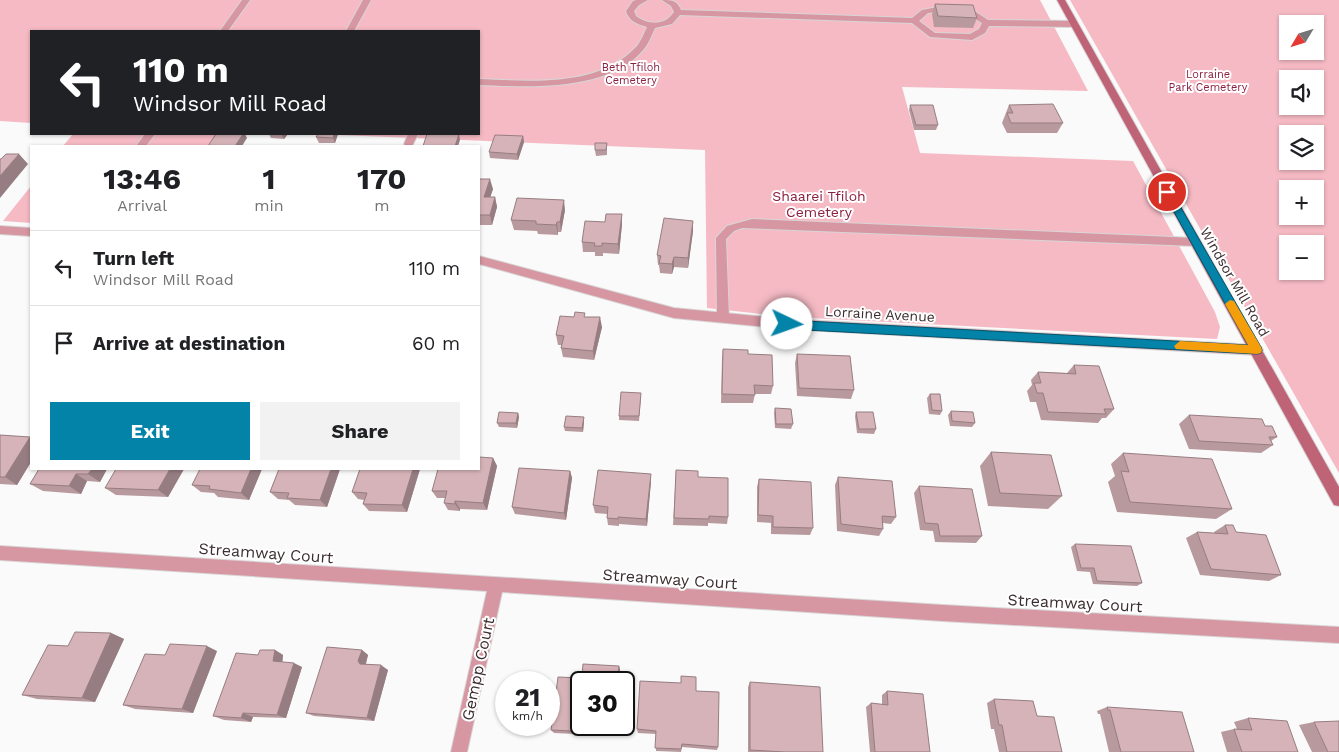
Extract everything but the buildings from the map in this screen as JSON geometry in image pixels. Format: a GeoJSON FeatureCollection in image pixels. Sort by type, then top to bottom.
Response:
{"type":"FeatureCollection","features":[{"type":"Feature","properties":{"kind":"main road","name":"Windsor Mill Road"},"geometry":{"type":"LineString","coordinates":[[1061,0],[1339,500]]}},
{"type":"Feature","properties":{"kind":"street"},"geometry":{"type":"LineString","coordinates":[[225,30],[246,0]]}},
{"type":"Feature","properties":{"kind":"street"},"geometry":{"type":"LineString","coordinates":[[351,30],[367,0]]}},
{"type":"Feature","properties":{"kind":"street"},"geometry":{"type":"LineString","coordinates":[[640,0],[632,7],[632,17],[645,24],[652,25],[666,23],[676,18],[678,12],[675,5],[666,0]]}},
{"type":"Feature","properties":{"kind":"street"},"geometry":{"type":"LineString","coordinates":[[914,21],[917,14],[928,9],[962,9],[977,15],[986,23],[1074,24]]}},
{"type":"Feature","properties":{"kind":"street"},"geometry":{"type":"LineString","coordinates":[[678,12],[914,21],[933,35],[972,37],[982,30],[986,23]]}},
{"type":"Feature","properties":{"kind":"street"},"geometry":{"type":"LineString","coordinates":[[480,82],[548,84],[586,78],[620,64],[633,56],[649,37],[652,25]]}},
{"type":"Feature","properties":{"kind":"street"},"geometry":{"type":"LineString","coordinates":[[141,145],[149,135]]}},
{"type":"Feature","properties":{"kind":"street"},"geometry":{"type":"LineString","coordinates":[[723,318],[721,238],[727,230],[736,224],[752,223],[1195,242]]}},
{"type":"Feature","properties":{"kind":"street"},"geometry":{"type":"LineString","coordinates":[[0,230],[30,232]]}},
{"type":"Feature","properties":{"kind":"street","name":"Lorraine Avenue"},"geometry":{"type":"LineString","coordinates":[[480,260],[674,313],[787,324],[1257,350]]}},
{"type":"Feature","properties":{"kind":"street","name":"Streamway Court"},"geometry":{"type":"LineString","coordinates":[[0,553],[953,614],[1339,635]]}},
{"type":"Feature","properties":{"kind":"street","name":"Gempp Court"},"geometry":{"type":"LineString","coordinates":[[459,752],[496,585]]}},
{"type":"Feature","properties":{"kind":"green space"},"geometry":{"type":"Polygon","coordinates":[[[0,0],[1040,0],[1088,91],[902,87],[920,153],[1133,161],[1215,312],[1220,327],[1217,339],[790,317],[707,308],[705,150],[339,135],[480,135],[480,30],[30,30],[30,123],[0,121],[0,0]]]}},
{"type":"Feature","properties":{"kind":"green space","name":"Lorraine Park Cemetery"},"geometry":{"type":"Polygon","coordinates":[[[1070,0],[1339,0],[1339,473],[1070,0]]]}},
{"type":"Feature","properties":{"kind":"green space"},"geometry":{"type":"Polygon","coordinates":[[[72,135],[222,135],[217,145],[64,145],[72,135]]]}},
{"type":"Feature","properties":{"kind":"green space"},"geometry":{"type":"Polygon","coordinates":[[[30,187],[30,223],[3,221],[30,187]]]}},
{"type":"Feature","properties":{"kind":"slow traffic"},"geometry":{"type":"LineString","coordinates":[[1180,346],[1257,350],[1230,304]]}},
{"type":"Feature","properties":{"kind":"route"},"geometry":{"type":"LineString","coordinates":[[787,324],[1257,350],[1167,192]]}},
{"type":"Feature","properties":{"kind":"park label","name":"Beth Tfiloh Cemetery"},"geometry":{"type":"Point","coordinates":[631,73]}},
{"type":"Feature","properties":{"kind":"park label","name":"Shaarei Tfiloh Cemetery"},"geometry":{"type":"Point","coordinates":[819,204]}}]}
